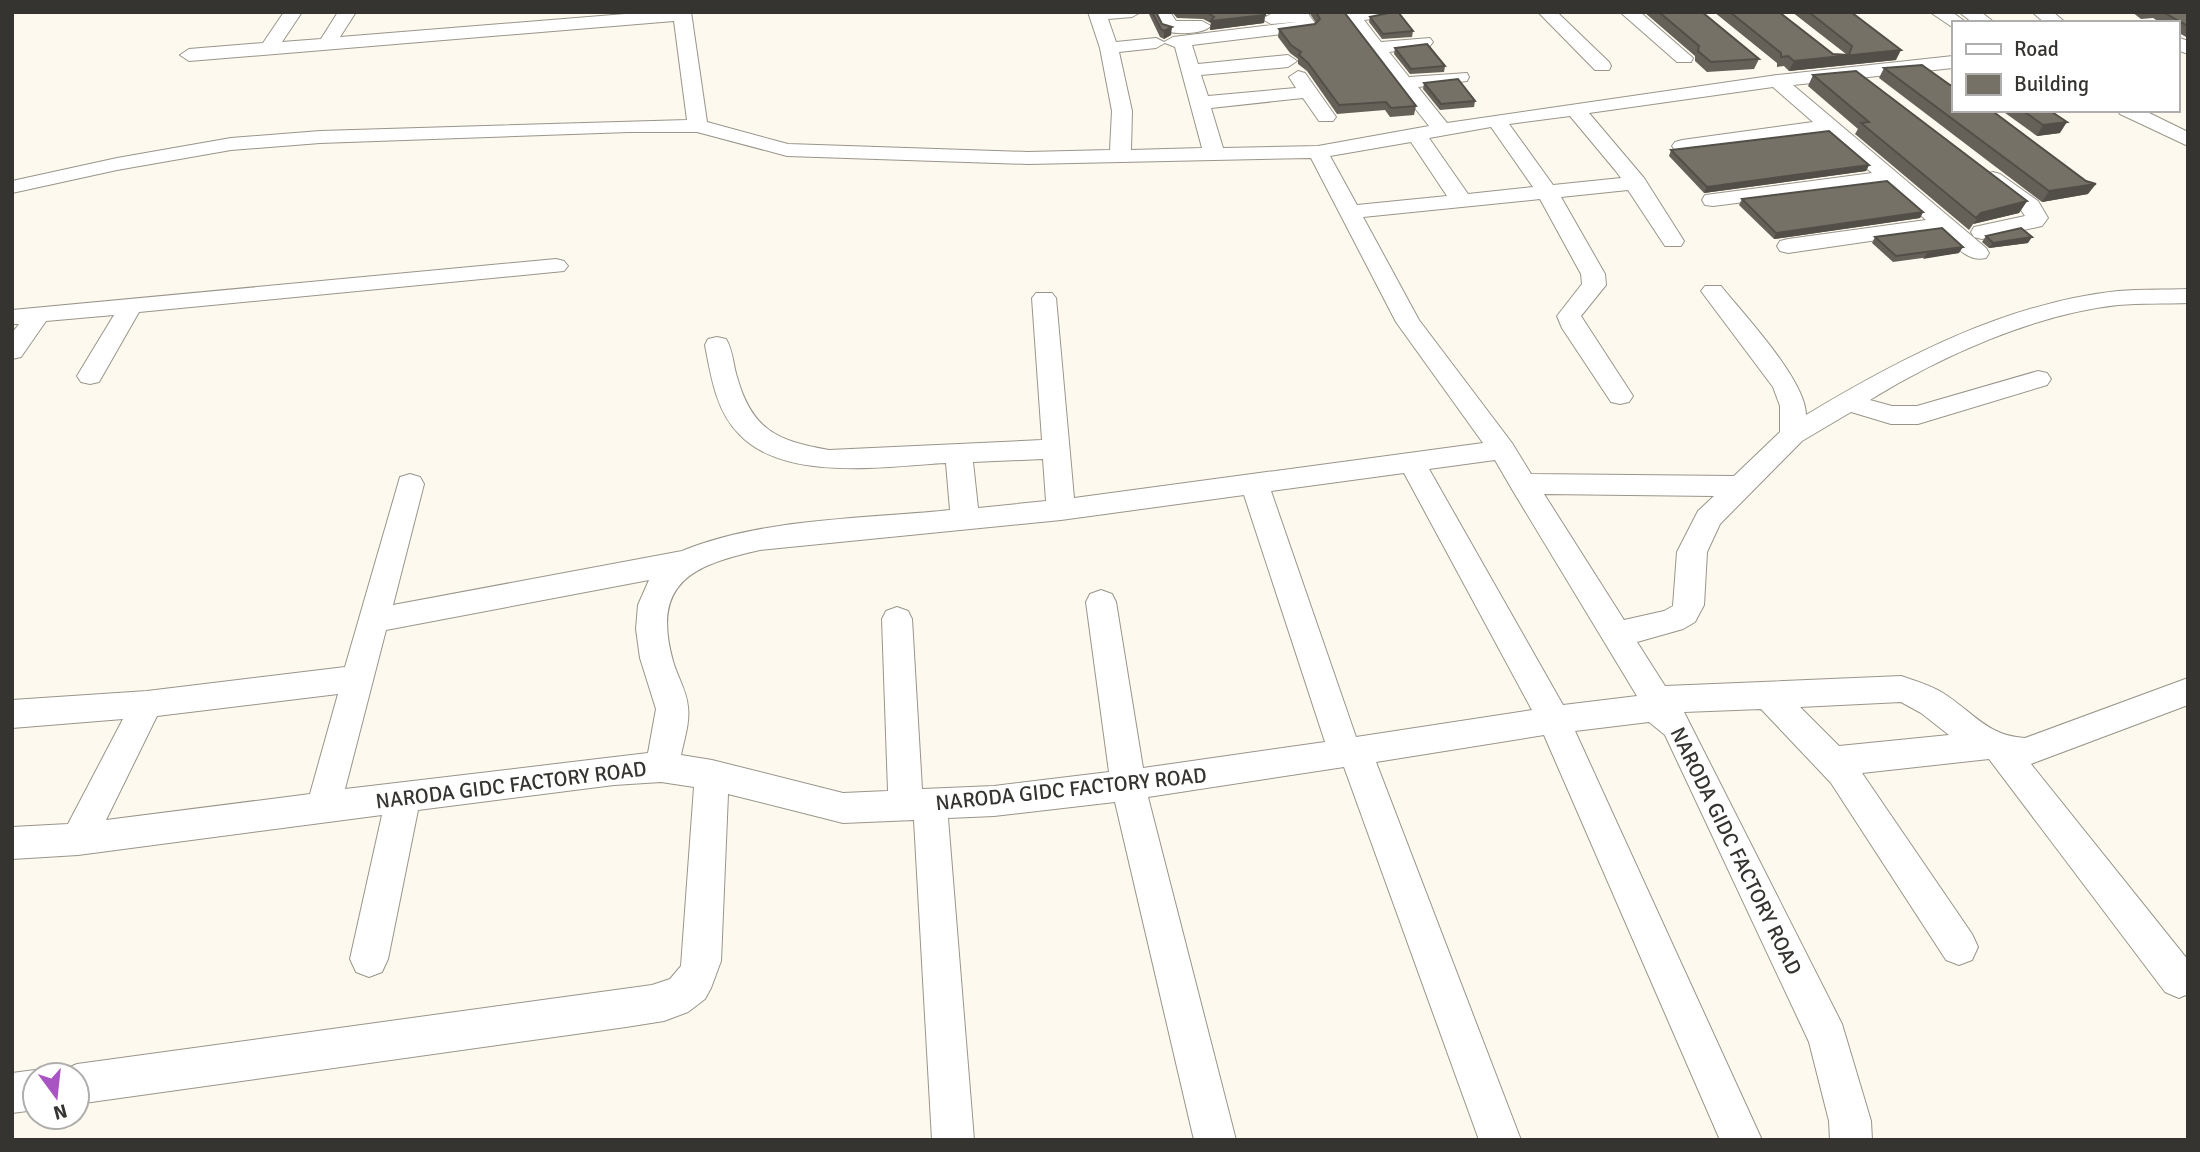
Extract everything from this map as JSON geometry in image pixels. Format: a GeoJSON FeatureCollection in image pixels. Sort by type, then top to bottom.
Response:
{"type":"FeatureCollection","features":[{"type":"Feature","properties":{"kind":"street"},"geometry":{"type":"LineString","coordinates":[[269,48],[293,12]]}},
{"type":"Feature","properties":{"kind":"street"},"geometry":{"type":"LineString","coordinates":[[327,44],[347,12]]}},
{"type":"Feature","properties":{"kind":"street"},"geometry":{"type":"LineString","coordinates":[[1120,156],[1122,111],[1109,48],[1098,14],[1132,12]]}},
{"type":"Feature","properties":{"kind":"street"},"geometry":{"type":"LineString","coordinates":[[1109,48],[1171,44],[1308,26],[1301,16],[1270,23],[1175,28],[1168,24],[1161,12]]}},
{"type":"Feature","properties":{"kind":"street"},"geometry":{"type":"LineString","coordinates":[[1350,14],[1385,12]]}},
{"type":"Feature","properties":{"kind":"street"},"geometry":{"type":"LineString","coordinates":[[1547,12],[1602,66]]}},
{"type":"Feature","properties":{"kind":"street"},"geometry":{"type":"LineString","coordinates":[[1629,12],[1684,58]]}},
{"type":"Feature","properties":{"kind":"street"},"geometry":{"type":"LineString","coordinates":[[1939,12],[1955,21]]}},
{"type":"Feature","properties":{"kind":"street"},"geometry":{"type":"LineString","coordinates":[[189,55],[682,13],[698,126]]}},
{"type":"Feature","properties":{"kind":"street"},"geometry":{"type":"LineString","coordinates":[[1350,14],[1442,130]]}},
{"type":"Feature","properties":{"kind":"street"},"geometry":{"type":"LineString","coordinates":[[1270,23],[1288,61],[1326,117]]}},
{"type":"Feature","properties":{"kind":"street"},"geometry":{"type":"LineString","coordinates":[[1376,48],[1424,42]]}},
{"type":"Feature","properties":{"kind":"street"},"geometry":{"type":"LineString","coordinates":[[1171,44],[1191,70],[1214,154]]}},
{"type":"Feature","properties":{"kind":"street"},"geometry":{"type":"LineString","coordinates":[[1191,70],[1288,61]]}},
{"type":"Feature","properties":{"kind":"street"},"geometry":{"type":"LineString","coordinates":[[12,187],[173,154],[271,140],[497,130],[698,126],[787,150],[1028,158],[1318,152],[1496,120],[1777,81],[1952,62]]}},
{"type":"Feature","properties":{"kind":"street"},"geometry":{"type":"LineString","coordinates":[[1921,66],[1944,82]]}},
{"type":"Feature","properties":{"kind":"street"},"geometry":{"type":"LineString","coordinates":[[1856,73],[1881,92]]}},
{"type":"Feature","properties":{"kind":"street"},"geometry":{"type":"LineString","coordinates":[[1404,83],[1460,77]]}},
{"type":"Feature","properties":{"kind":"street"},"geometry":{"type":"LineString","coordinates":[[1777,81],[1978,253]]}},
{"type":"Feature","properties":{"kind":"street"},"geometry":{"type":"LineString","coordinates":[[1200,103],[1309,92]]}},
{"type":"Feature","properties":{"kind":"street"},"geometry":{"type":"LineString","coordinates":[[1575,109],[1636,183],[1673,241]]}},
{"type":"Feature","properties":{"kind":"street"},"geometry":{"type":"LineString","coordinates":[[2131,112],[2188,140]]}},
{"type":"Feature","properties":{"kind":"street"},"geometry":{"type":"LineString","coordinates":[[1496,120],[1547,192],[1595,280],[1570,311],[1570,321],[1620,396]]}},
{"type":"Feature","properties":{"kind":"street"},"geometry":{"type":"LineString","coordinates":[[1682,146],[1829,126]]}},
{"type":"Feature","properties":{"kind":"street"},"geometry":{"type":"LineString","coordinates":[[1416,134],[1462,201]]}},
{"type":"Feature","properties":{"kind":"street"},"geometry":{"type":"LineString","coordinates":[[1318,152],[1408,322],[1502,450],[1618,634],[1661,708],[1768,695],[1887,689],[1912,691],[1924,697],[1996,748],[2179,979]]}},
{"type":"Feature","properties":{"kind":"street"},"geometry":{"type":"LineString","coordinates":[[1977,165],[2030,206],[2037,218],[2034,221],[1982,232]]}},
{"type":"Feature","properties":{"kind":"street"},"geometry":{"type":"LineString","coordinates":[[1713,200],[1889,177]]}},
{"type":"Feature","properties":{"kind":"street"},"geometry":{"type":"LineString","coordinates":[[1349,212],[1636,183]]}},
{"type":"Feature","properties":{"kind":"street"},"geometry":{"type":"LineString","coordinates":[[1788,246],[1943,224]]}},
{"type":"Feature","properties":{"kind":"street"},"geometry":{"type":"LineString","coordinates":[[12,317],[556,266]]}},
{"type":"Feature","properties":{"kind":"street"},"geometry":{"type":"LineString","coordinates":[[1713,291],[1785,385],[1793,406],[1793,435]]}},
{"type":"Feature","properties":{"kind":"street"},"geometry":{"type":"LineString","coordinates":[[1618,634],[1672,621],[1684,614],[1689,604],[1692,552],[1708,518],[1793,435],[1848,402],[1935,356],[1997,328],[2095,301],[2188,296]]}},
{"type":"Feature","properties":{"kind":"street"},"geometry":{"type":"LineString","coordinates":[[1044,298],[1061,510]]}},
{"type":"Feature","properties":{"kind":"street"},"geometry":{"type":"LineString","coordinates":[[90,376],[131,306]]}},
{"type":"Feature","properties":{"kind":"street"},"geometry":{"type":"LineString","coordinates":[[12,351],[38,315]]}},
{"type":"Feature","properties":{"kind":"street"},"geometry":{"type":"LineString","coordinates":[[717,345],[724,386],[741,423],[759,438],[781,450],[829,459],[1056,449]]}},
{"type":"Feature","properties":{"kind":"street"},"geometry":{"type":"LineString","coordinates":[[1848,402],[1891,415],[1918,415],[2038,379]]}},
{"type":"Feature","properties":{"kind":"street"},"geometry":{"type":"LineString","coordinates":[[661,768],[672,707],[656,659],[651,625],[654,601],[664,579],[685,562],[715,548],[760,539],[1061,510],[1502,450]]}},
{"type":"Feature","properties":{"kind":"street"},"geometry":{"type":"LineString","coordinates":[[959,453],[965,520]]}},
{"type":"Feature","properties":{"kind":"street"},"geometry":{"type":"LineString","coordinates":[[1412,463],[1554,720],[1741,1140]]}},
{"type":"Feature","properties":{"kind":"street"},"geometry":{"type":"LineString","coordinates":[[323,808],[410,484]]}},
{"type":"Feature","properties":{"kind":"street"},"geometry":{"type":"LineString","coordinates":[[1523,484],[1742,486]]}},
{"type":"Feature","properties":{"kind":"street"},"geometry":{"type":"LineString","coordinates":[[1255,485],[1350,752],[1500,1140]]}},
{"type":"Feature","properties":{"kind":"street"},"geometry":{"type":"LineString","coordinates":[[373,621],[685,562]]}},
{"type":"Feature","properties":{"kind":"street"},"geometry":{"type":"LineString","coordinates":[[1101,602],[1128,785],[1215,1140]]}},
{"type":"Feature","properties":{"kind":"street"},"geometry":{"type":"LineString","coordinates":[[897,619],[953,1140]]}},
{"type":"Feature","properties":{"kind":"street"},"geometry":{"type":"LineString","coordinates":[[12,714],[147,704],[358,678]]}},
{"type":"Feature","properties":{"kind":"street"},"geometry":{"type":"LineString","coordinates":[[1834,761],[1996,748],[2025,752],[2188,691]]}},
{"type":"Feature","properties":{"kind":"street"},"geometry":{"type":"LineString","coordinates":[[1768,695],[1834,761],[1856,790],[1959,947]]}},
{"type":"Feature","properties":{"kind":"street"},"geometry":{"type":"LineString","coordinates":[[79,839],[147,704]]}},
{"type":"Feature","properties":{"kind":"street","name":"NARODA GIDC FACTORY ROAD"},"geometry":{"type":"LineString","coordinates":[[12,843],[79,839],[614,770],[661,768],[712,775],[843,808],[995,801],[1128,785],[1554,720],[1661,708],[1677,726],[1685,741],[1828,1038],[1850,1121],[1852,1140]]}},
{"type":"Feature","properties":{"kind":"street"},"geometry":{"type":"LineString","coordinates":[[91,1082],[667,1002],[685,993],[697,980],[702,961],[712,775]]}},
{"type":"Feature","properties":{"kind":"street"},"geometry":{"type":"LineString","coordinates":[[369,959],[403,797]]}},
{"type":"Feature","properties":{"kind":"building"},"geometry":{"type":"Polygon","coordinates":[[[1152,12],[1156,12],[1162,24],[1172,27],[1164,31],[1161,29],[1152,12]]]}},
{"type":"Feature","properties":{"kind":"building"},"geometry":{"type":"Polygon","coordinates":[[[1207,12],[1263,12],[1265,15],[1211,21],[1214,17],[1207,12]]]}},
{"type":"Feature","properties":{"kind":"building"},"geometry":{"type":"Polygon","coordinates":[[[1316,12],[1344,12],[1416,106],[1391,108],[1386,102],[1339,105],[1299,55],[1301,52],[1291,45],[1279,29],[1315,24],[1320,19],[1316,12]]]}},
{"type":"Feature","properties":{"kind":"building"},"geometry":{"type":"Polygon","coordinates":[[[1398,12],[1413,31],[1383,34],[1370,17],[1398,12]]]}},
{"type":"Feature","properties":{"kind":"building"},"geometry":{"type":"Polygon","coordinates":[[[1659,12],[1702,12],[1759,59],[1711,62],[1698,51],[1699,46],[1659,12]]]}},
{"type":"Feature","properties":{"kind":"building"},"geometry":{"type":"Polygon","coordinates":[[[1730,12],[1779,12],[1833,54],[1849,55],[1852,46],[1809,12],[1851,12],[1901,50],[1794,61],[1788,56],[1781,57],[1781,53],[1730,12]]]}},
{"type":"Feature","properties":{"kind":"building"},"geometry":{"type":"Polygon","coordinates":[[[2163,12],[2188,12],[2188,26],[2163,12]]]}},
{"type":"Feature","properties":{"kind":"building"},"geometry":{"type":"Polygon","coordinates":[[[1427,44],[1445,66],[1411,69],[1395,48],[1427,44]]]}},
{"type":"Feature","properties":{"kind":"building"},"geometry":{"type":"Polygon","coordinates":[[[1922,65],[1952,86],[1952,112],[1994,112],[2086,181],[2096,184],[2049,191],[1884,68],[1922,65]]]}},
{"type":"Feature","properties":{"kind":"building"},"geometry":{"type":"Polygon","coordinates":[[[1856,71],[2027,201],[1981,213],[1976,218],[1861,123],[1869,122],[1813,75],[1856,71]]]}},
{"type":"Feature","properties":{"kind":"building"},"geometry":{"type":"Polygon","coordinates":[[[1458,79],[1475,101],[1441,104],[1424,83],[1458,79]]]}},
{"type":"Feature","properties":{"kind":"building"},"geometry":{"type":"Polygon","coordinates":[[[2025,112],[2052,112],[2067,122],[2043,125],[2025,112]]]}},
{"type":"Feature","properties":{"kind":"building"},"geometry":{"type":"Polygon","coordinates":[[[1829,131],[1869,165],[1707,187],[1671,150],[1829,131]]]}},
{"type":"Feature","properties":{"kind":"building"},"geometry":{"type":"Polygon","coordinates":[[[1887,181],[1923,212],[1776,233],[1742,199],[1887,181]]]}},
{"type":"Feature","properties":{"kind":"building"},"geometry":{"type":"Polygon","coordinates":[[[1942,228],[1963,247],[1896,256],[1875,237],[1942,228]]]}},
{"type":"Feature","properties":{"kind":"building"},"geometry":{"type":"Polygon","coordinates":[[[2021,228],[2032,237],[1993,243],[1986,236],[2021,228]]]}}]}
